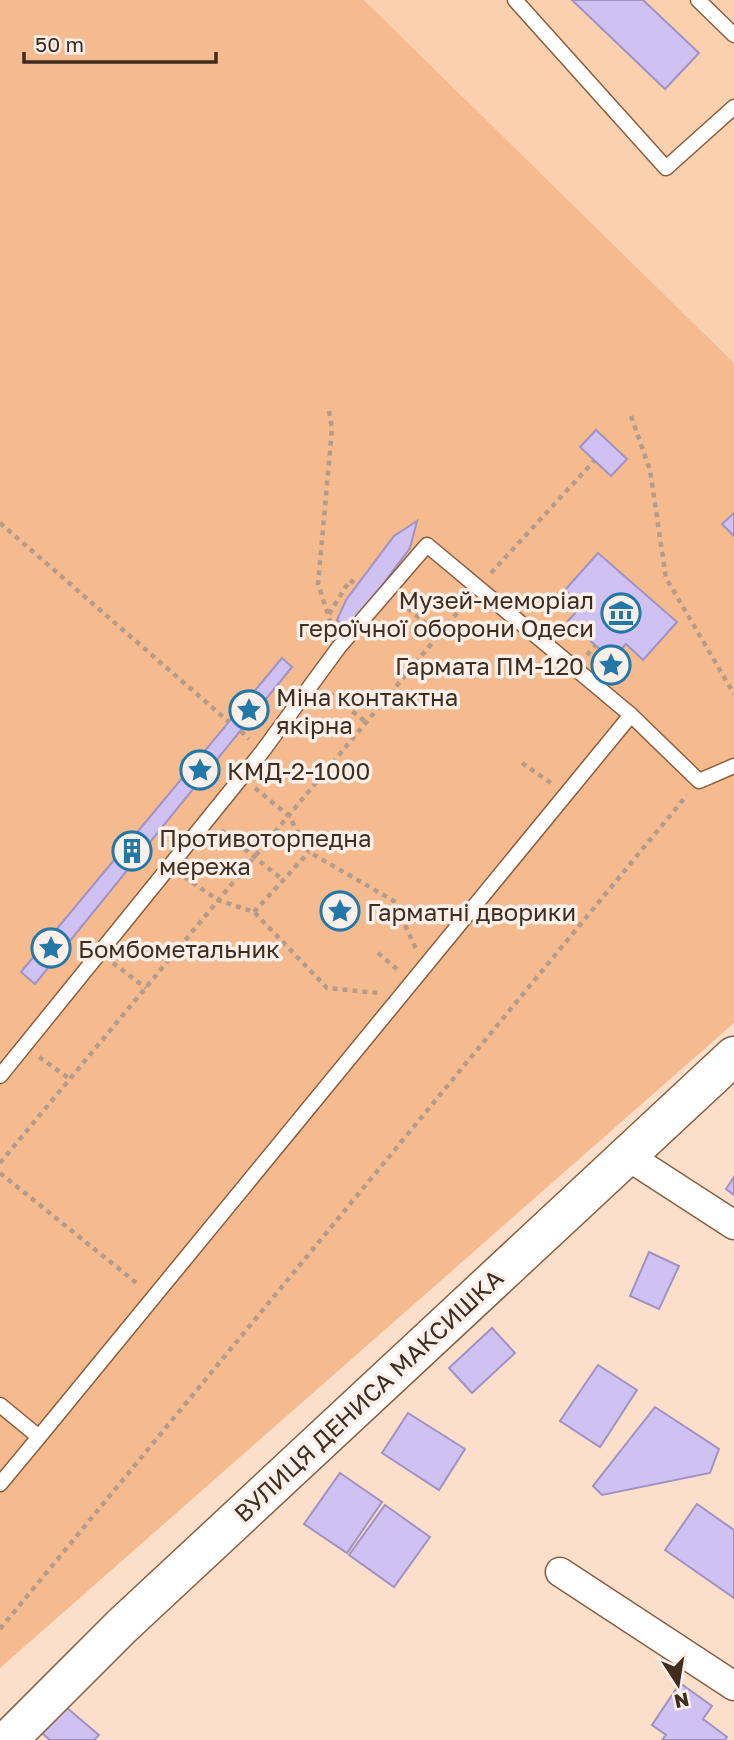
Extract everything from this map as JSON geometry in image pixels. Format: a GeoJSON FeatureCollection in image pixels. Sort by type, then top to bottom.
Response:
{"type":"FeatureCollection","features":[{"type":"Feature","properties":{"kind":"street","name":"ВУЛИЦЯ ДЕНИСА МАКСИШКА"},"geometry":{"type":"LineString","coordinates":[[8,1740],[122,1626],[734,1056]]}},
{"type":"Feature","properties":{"kind":"street"},"geometry":{"type":"LineString","coordinates":[[626,1155],[734,1225]]}},
{"type":"Feature","properties":{"kind":"street"},"geometry":{"type":"LineString","coordinates":[[559,1573],[734,1686]]}},
{"type":"Feature","properties":{"kind":"lane"},"geometry":{"type":"LineString","coordinates":[[514,0],[666,168],[734,107]]}},
{"type":"Feature","properties":{"kind":"lane"},"geometry":{"type":"LineString","coordinates":[[698,0],[734,35]]}},
{"type":"Feature","properties":{"kind":"lane"},"geometry":{"type":"LineString","coordinates":[[0,1076],[242,778],[339,648],[427,545],[631,715],[699,781],[734,766]]}},
{"type":"Feature","properties":{"kind":"lane"},"geometry":{"type":"LineString","coordinates":[[0,1483],[631,715]]}},
{"type":"Feature","properties":{"kind":"lane"},"geometry":{"type":"LineString","coordinates":[[0,1405],[39,1437]]}},
{"type":"Feature","properties":{"kind":"path"},"geometry":{"type":"LineString","coordinates":[[329,411],[332,429],[318,584],[339,648]]}},
{"type":"Feature","properties":{"kind":"path"},"geometry":{"type":"LineString","coordinates":[[631,416],[650,470],[666,579],[734,694]]}},
{"type":"Feature","properties":{"kind":"path"},"geometry":{"type":"LineString","coordinates":[[0,1163],[478,587],[594,461]]}},
{"type":"Feature","properties":{"kind":"path"},"geometry":{"type":"LineString","coordinates":[[0,523],[229,722]]}},
{"type":"Feature","properties":{"kind":"path"},"geometry":{"type":"LineString","coordinates":[[328,615],[350,580],[357,584]]}},
{"type":"Feature","properties":{"kind":"path"},"geometry":{"type":"LineString","coordinates":[[387,591],[440,635]]}},
{"type":"Feature","properties":{"kind":"path"},"geometry":{"type":"LineString","coordinates":[[314,681],[367,723]]}},
{"type":"Feature","properties":{"kind":"path"},"geometry":{"type":"LineString","coordinates":[[522,763],[565,794]]}},
{"type":"Feature","properties":{"kind":"path"},"geometry":{"type":"LineString","coordinates":[[242,778],[289,816],[309,852],[394,901],[424,965]]}},
{"type":"Feature","properties":{"kind":"path"},"geometry":{"type":"LineString","coordinates":[[0,1629],[699,781]]}},
{"type":"Feature","properties":{"kind":"path"},"geometry":{"type":"LineString","coordinates":[[208,819],[283,880]]}},
{"type":"Feature","properties":{"kind":"path"},"geometry":{"type":"LineString","coordinates":[[254,912],[309,852]]}},
{"type":"Feature","properties":{"kind":"path"},"geometry":{"type":"LineString","coordinates":[[169,867],[218,901],[254,912],[327,988],[400,995]]}},
{"type":"Feature","properties":{"kind":"path"},"geometry":{"type":"LineString","coordinates":[[100,953],[146,988]]}},
{"type":"Feature","properties":{"kind":"path"},"geometry":{"type":"LineString","coordinates":[[378,953],[412,981]]}},
{"type":"Feature","properties":{"kind":"path"},"geometry":{"type":"LineString","coordinates":[[24,1047],[70,1079]]}},
{"type":"Feature","properties":{"kind":"path"},"geometry":{"type":"LineString","coordinates":[[0,1173],[154,1297]]}},
{"type":"Feature","properties":{"kind":"shaded area"},"geometry":{"type":"Polygon","coordinates":[[[0,0],[364,0],[734,363],[734,1023],[0,1668],[0,0]]]}},
{"type":"Feature","properties":{"kind":"shaded area"},"geometry":{"type":"Polygon","coordinates":[[[364,0],[734,0],[734,363],[364,0]]]}},
{"type":"Feature","properties":{"kind":"building"},"geometry":{"type":"Polygon","coordinates":[[[572,0],[643,0],[699,53],[665,89],[572,0]]]}},
{"type":"Feature","properties":{"kind":"building"},"geometry":{"type":"Polygon","coordinates":[[[596,430],[627,459],[611,476],[580,447],[596,430]]]}},
{"type":"Feature","properties":{"kind":"building"},"geometry":{"type":"Polygon","coordinates":[[[734,513],[734,536],[722,524],[734,513]]]}},
{"type":"Feature","properties":{"kind":"building"},"geometry":{"type":"Polygon","coordinates":[[[417,521],[410,548],[362,612],[344,626],[337,620],[346,600],[394,536],[417,521]]]}},
{"type":"Feature","properties":{"kind":"building","name":"Музей-меморіал героїчної оборони Одеси"},"geometry":{"type":"Polygon","coordinates":[[[598,553],[677,622],[643,660],[626,644],[612,660],[568,621],[582,605],[565,590],[598,553]]]}},
{"type":"Feature","properties":{"kind":"building","name":"Противоторпедна мережа"},"geometry":{"type":"Polygon","coordinates":[[[282,658],[292,667],[35,984],[21,972],[282,658]]]}},
{"type":"Feature","properties":{"kind":"building"},"geometry":{"type":"Polygon","coordinates":[[[734,1177],[734,1195],[726,1189],[734,1177]]]}},
{"type":"Feature","properties":{"kind":"building"},"geometry":{"type":"Polygon","coordinates":[[[649,1252],[679,1266],[659,1309],[630,1296],[649,1252]]]}},
{"type":"Feature","properties":{"kind":"building"},"geometry":{"type":"Polygon","coordinates":[[[492,1328],[515,1353],[472,1393],[449,1368],[492,1328]]]}},
{"type":"Feature","properties":{"kind":"building"},"geometry":{"type":"Polygon","coordinates":[[[598,1365],[637,1390],[600,1447],[560,1421],[598,1365]]]}},
{"type":"Feature","properties":{"kind":"building"},"geometry":{"type":"Polygon","coordinates":[[[655,1407],[719,1449],[710,1473],[602,1495],[593,1486],[655,1407]]]}},
{"type":"Feature","properties":{"kind":"building"},"geometry":{"type":"Polygon","coordinates":[[[408,1413],[465,1449],[439,1490],[382,1453],[408,1413]]]}},
{"type":"Feature","properties":{"kind":"building"},"geometry":{"type":"Polygon","coordinates":[[[340,1473],[382,1502],[347,1553],[304,1524],[340,1473]]]}},
{"type":"Feature","properties":{"kind":"building"},"geometry":{"type":"Polygon","coordinates":[[[697,1504],[734,1530],[734,1598],[665,1550],[697,1504]]]}},
{"type":"Feature","properties":{"kind":"building"},"geometry":{"type":"Polygon","coordinates":[[[385,1505],[430,1537],[394,1587],[349,1555],[385,1505]]]}},
{"type":"Feature","properties":{"kind":"building"},"geometry":{"type":"Polygon","coordinates":[[[680,1683],[712,1706],[703,1719],[727,1737],[725,1740],[662,1740],[666,1735],[652,1725],[680,1683]]]}},
{"type":"Feature","properties":{"kind":"building"},"geometry":{"type":"Polygon","coordinates":[[[60,1702],[99,1735],[94,1740],[50,1740],[37,1729],[60,1702]]]}},
{"type":"Feature","properties":{"kind":"place","name":"Музей-меморіал героїчної оборони Одеси"},"geometry":{"type":"Point","coordinates":[621,613]}},
{"type":"Feature","properties":{"kind":"place","name":"Гармата ПМ-120"},"geometry":{"type":"Point","coordinates":[611,665]}},
{"type":"Feature","properties":{"kind":"place","name":"Міна контактна якірна"},"geometry":{"type":"Point","coordinates":[249,710]}},
{"type":"Feature","properties":{"kind":"place","name":"КМД-2-1000"},"geometry":{"type":"Point","coordinates":[200,770]}},
{"type":"Feature","properties":{"kind":"place","name":"Противоторпедна мережа"},"geometry":{"type":"Point","coordinates":[132,851]}},
{"type":"Feature","properties":{"kind":"place","name":"Гарматні дворики"},"geometry":{"type":"Point","coordinates":[340,911]}},
{"type":"Feature","properties":{"kind":"place","name":"Бомбометальник"},"geometry":{"type":"Point","coordinates":[51,948]}}]}
